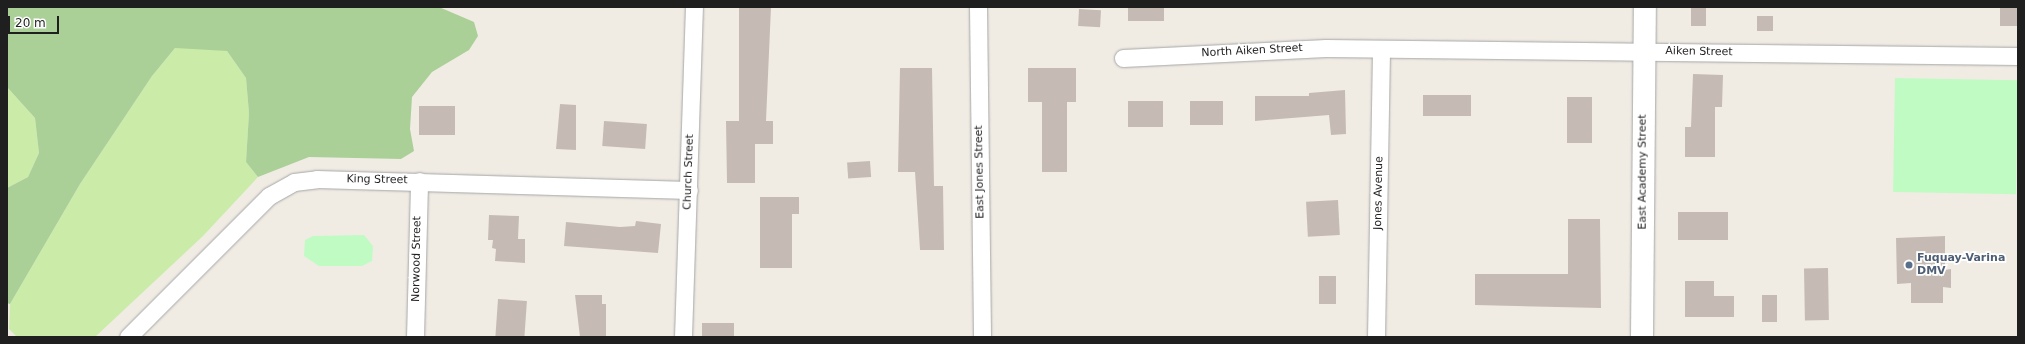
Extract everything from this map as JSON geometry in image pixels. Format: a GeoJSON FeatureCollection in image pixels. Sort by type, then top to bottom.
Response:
{"type":"FeatureCollection","features":[{"type":"Feature","properties":{"kind":"street","name":"Church Street"},"geometry":{"type":"LineString","coordinates":[[683,337],[694,7]]}},
{"type":"Feature","properties":{"kind":"street","name":"East Jones Street"},"geometry":{"type":"LineString","coordinates":[[978,7],[982,337]]}},
{"type":"Feature","properties":{"kind":"street","name":"East Academy Street"},"geometry":{"type":"LineString","coordinates":[[1642,337],[1645,7]]}},
{"type":"Feature","properties":{"kind":"street","name":"North Aiken Street"},"geometry":{"type":"LineString","coordinates":[[1123,58],[1326,48],[1381,48]]}},
{"type":"Feature","properties":{"kind":"street","name":"Aiken Street"},"geometry":{"type":"LineString","coordinates":[[1381,48],[2018,56]]}},
{"type":"Feature","properties":{"kind":"street","name":"Jones Avenue"},"geometry":{"type":"LineString","coordinates":[[1376,337],[1381,48]]}},
{"type":"Feature","properties":{"kind":"street","name":"King Street"},"geometry":{"type":"LineString","coordinates":[[128,337],[269,196],[294,182],[317,179],[419,181],[689,190]]}},
{"type":"Feature","properties":{"kind":"street","name":"Norwood Street"},"geometry":{"type":"LineString","coordinates":[[415,337],[419,181]]}},
{"type":"Feature","properties":{"kind":"green space"},"geometry":{"type":"Polygon","coordinates":[[[7,7],[439,7],[474,22],[478,36],[469,50],[432,72],[412,97],[410,129],[414,151],[401,159],[309,157],[258,177],[246,162],[249,113],[246,78],[227,51],[175,48],[152,76],[80,184],[10,304],[7,303],[7,188],[28,177],[39,153],[35,118],[7,87],[7,7]]]}},
{"type":"Feature","properties":{"kind":"green space"},"geometry":{"type":"Polygon","coordinates":[[[202,47],[227,51],[246,78],[249,113],[246,162],[258,177],[203,236],[95,337],[17,337],[9,329],[10,304],[80,184],[152,76],[175,48],[202,47]]]}},
{"type":"Feature","properties":{"kind":"green space"},"geometry":{"type":"Polygon","coordinates":[[[1895,78],[2018,80],[2016,194],[1893,192],[1895,78]]]}},
{"type":"Feature","properties":{"kind":"green space"},"geometry":{"type":"Polygon","coordinates":[[[7,87],[35,118],[39,153],[28,177],[7,188],[7,87]]]}},
{"type":"Feature","properties":{"kind":"green space"},"geometry":{"type":"Polygon","coordinates":[[[364,235],[373,246],[372,261],[362,266],[319,266],[304,256],[305,240],[313,236],[364,235]]]}},
{"type":"Feature","properties":{"kind":"building"},"geometry":{"type":"Polygon","coordinates":[[[739,7],[771,7],[766,121],[773,121],[773,144],[755,144],[755,183],[727,183],[726,121],[739,121],[739,7]]]}},
{"type":"Feature","properties":{"kind":"building"},"geometry":{"type":"Polygon","coordinates":[[[1128,7],[1164,7],[1164,21],[1128,21],[1128,7]]]}},
{"type":"Feature","properties":{"kind":"building"},"geometry":{"type":"Polygon","coordinates":[[[1691,7],[1706,7],[1706,26],[1691,26],[1691,7]]]}},
{"type":"Feature","properties":{"kind":"building"},"geometry":{"type":"Polygon","coordinates":[[[2000,7],[2018,7],[2018,26],[2000,26],[2000,7]]]}},
{"type":"Feature","properties":{"kind":"building"},"geometry":{"type":"Polygon","coordinates":[[[1079,9],[1101,10],[1100,27],[1078,26],[1079,9]]]}},
{"type":"Feature","properties":{"kind":"building"},"geometry":{"type":"Polygon","coordinates":[[[1757,16],[1773,16],[1773,31],[1757,31],[1757,16]]]}},
{"type":"Feature","properties":{"kind":"building"},"geometry":{"type":"Polygon","coordinates":[[[900,68],[932,68],[934,186],[943,186],[944,250],[920,250],[915,172],[898,172],[900,68]]]}},
{"type":"Feature","properties":{"kind":"building"},"geometry":{"type":"Polygon","coordinates":[[[1028,68],[1076,68],[1076,102],[1067,102],[1067,172],[1042,172],[1042,102],[1028,102],[1028,68]]]}},
{"type":"Feature","properties":{"kind":"building"},"geometry":{"type":"Polygon","coordinates":[[[1693,74],[1723,75],[1722,107],[1715,107],[1715,157],[1685,157],[1685,127],[1691,127],[1693,74]]]}},
{"type":"Feature","properties":{"kind":"building"},"geometry":{"type":"Polygon","coordinates":[[[1345,90],[1346,134],[1331,135],[1329,115],[1255,121],[1255,96],[1309,96],[1309,93],[1345,90]]]}},
{"type":"Feature","properties":{"kind":"building"},"geometry":{"type":"Polygon","coordinates":[[[1423,95],[1471,95],[1471,116],[1423,116],[1423,95]]]}},
{"type":"Feature","properties":{"kind":"building"},"geometry":{"type":"Polygon","coordinates":[[[1567,97],[1592,97],[1592,143],[1567,143],[1567,97]]]}},
{"type":"Feature","properties":{"kind":"building"},"geometry":{"type":"Polygon","coordinates":[[[1128,101],[1163,101],[1163,127],[1128,127],[1128,101]]]}},
{"type":"Feature","properties":{"kind":"building"},"geometry":{"type":"Polygon","coordinates":[[[1190,101],[1223,101],[1223,125],[1190,125],[1190,101]]]}},
{"type":"Feature","properties":{"kind":"building"},"geometry":{"type":"Polygon","coordinates":[[[560,104],[576,105],[576,150],[556,149],[560,104]]]}},
{"type":"Feature","properties":{"kind":"building"},"geometry":{"type":"Polygon","coordinates":[[[419,106],[455,106],[455,135],[419,135],[419,106]]]}},
{"type":"Feature","properties":{"kind":"building"},"geometry":{"type":"Polygon","coordinates":[[[604,121],[647,124],[645,149],[602,146],[604,121]]]}},
{"type":"Feature","properties":{"kind":"building"},"geometry":{"type":"Polygon","coordinates":[[[870,161],[871,177],[848,179],[847,163],[870,161]]]}},
{"type":"Feature","properties":{"kind":"building"},"geometry":{"type":"Polygon","coordinates":[[[760,197],[799,197],[799,214],[792,214],[792,268],[760,268],[760,197]]]}},
{"type":"Feature","properties":{"kind":"building"},"geometry":{"type":"Polygon","coordinates":[[[1338,200],[1340,235],[1308,237],[1306,202],[1338,200]]]}},
{"type":"Feature","properties":{"kind":"building"},"geometry":{"type":"Polygon","coordinates":[[[1678,212],[1728,212],[1728,240],[1678,240],[1678,212]]]}},
{"type":"Feature","properties":{"kind":"building"},"geometry":{"type":"Polygon","coordinates":[[[489,215],[519,216],[518,239],[525,239],[525,263],[495,261],[496,249],[492,248],[493,240],[488,240],[489,215]]]}},
{"type":"Feature","properties":{"kind":"building"},"geometry":{"type":"Polygon","coordinates":[[[1568,219],[1600,219],[1601,308],[1475,305],[1475,274],[1568,274],[1568,219]]]}},
{"type":"Feature","properties":{"kind":"building"},"geometry":{"type":"Polygon","coordinates":[[[636,221],[661,224],[658,253],[564,246],[566,222],[620,227],[635,226],[636,221]]]}},
{"type":"Feature","properties":{"kind":"building"},"geometry":{"type":"Polygon","coordinates":[[[1945,236],[1945,270],[1951,269],[1951,288],[1943,287],[1943,303],[1911,303],[1911,283],[1897,284],[1896,238],[1945,236]]]}},
{"type":"Feature","properties":{"kind":"building"},"geometry":{"type":"Polygon","coordinates":[[[1804,268],[1828,268],[1829,320],[1805,320],[1804,268]]]}},
{"type":"Feature","properties":{"kind":"building"},"geometry":{"type":"Polygon","coordinates":[[[1319,276],[1336,276],[1336,304],[1319,304],[1319,276]]]}},
{"type":"Feature","properties":{"kind":"building"},"geometry":{"type":"Polygon","coordinates":[[[1685,281],[1714,281],[1714,296],[1734,296],[1734,317],[1685,317],[1685,281]]]}},
{"type":"Feature","properties":{"kind":"building"},"geometry":{"type":"Polygon","coordinates":[[[575,295],[602,295],[602,304],[606,304],[606,337],[580,337],[575,295]]]}},
{"type":"Feature","properties":{"kind":"building"},"geometry":{"type":"Polygon","coordinates":[[[1762,295],[1777,295],[1777,322],[1762,322],[1762,295]]]}},
{"type":"Feature","properties":{"kind":"building"},"geometry":{"type":"Polygon","coordinates":[[[498,299],[527,301],[524,337],[495,337],[498,299]]]}},
{"type":"Feature","properties":{"kind":"building"},"geometry":{"type":"Polygon","coordinates":[[[702,323],[734,323],[734,337],[702,337],[702,323]]]}},
{"type":"Feature","properties":{"kind":"place","name":"Fuquay-Varina DMV"},"geometry":{"type":"Point","coordinates":[1909,265]}}]}
